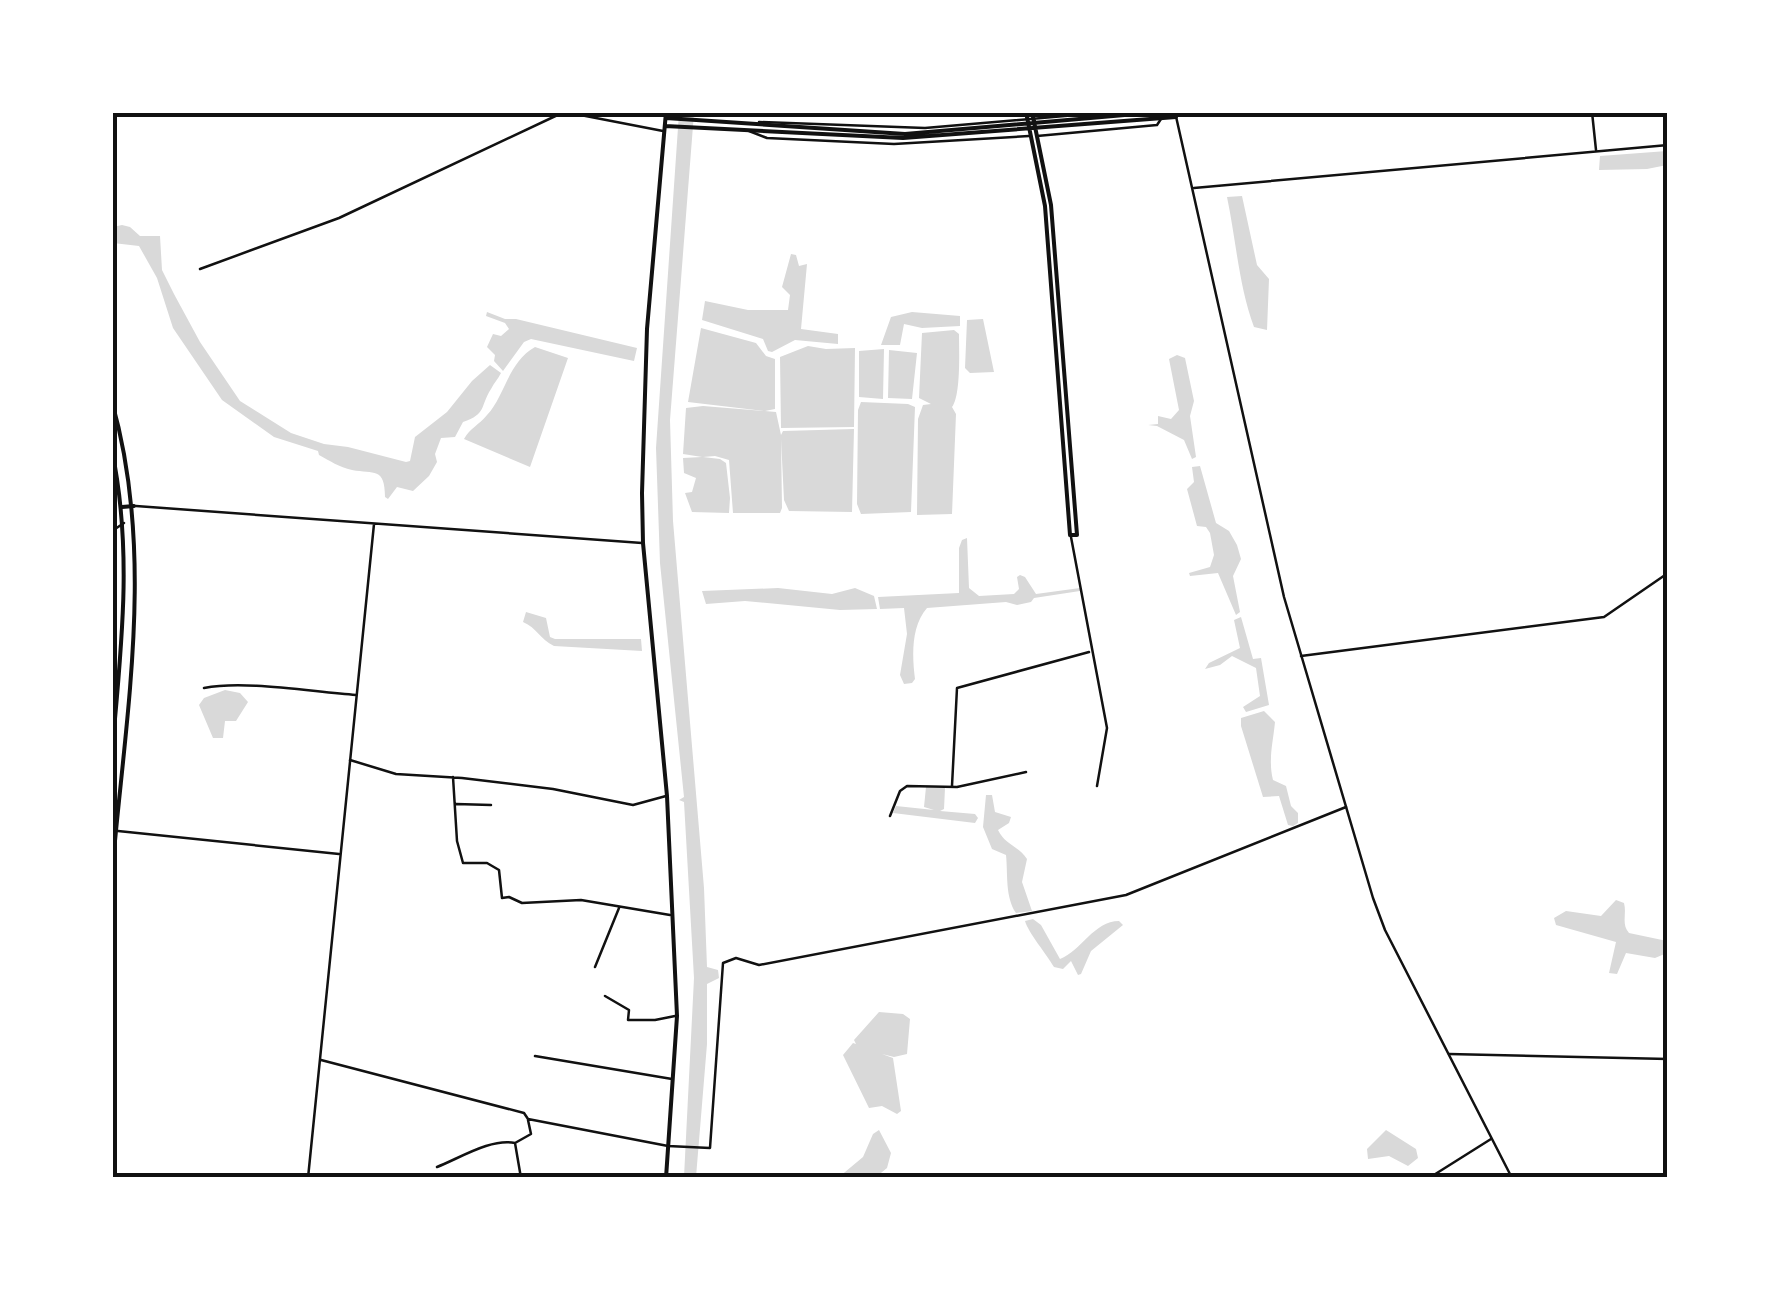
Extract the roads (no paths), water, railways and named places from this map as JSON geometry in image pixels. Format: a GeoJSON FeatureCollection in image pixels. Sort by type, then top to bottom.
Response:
{"type":"FeatureCollection","features":[{"type":"Feature","properties":{"kind":"main road"},"geometry":{"type":"LineString","coordinates":[[1029,112],[1045,206],[1070,536]]}},
{"type":"Feature","properties":{"kind":"main road"},"geometry":{"type":"LineString","coordinates":[[666,1178],[677,1016],[667,796],[643,543],[646,329],[666,115],[748,128]]}},
{"type":"Feature","properties":{"kind":"main road"},"geometry":{"type":"LineString","coordinates":[[664,128],[905,134],[1176,115]]}},
{"type":"Feature","properties":{"kind":"main road"},"geometry":{"type":"LineString","coordinates":[[112,402],[134,506],[136,571],[112,874]]}},
{"type":"Feature","properties":{"kind":"main road"},"geometry":{"type":"LineString","coordinates":[[112,451],[124,523],[126,571],[112,752]]}},
{"type":"Feature","properties":{"kind":"main road"},"geometry":{"type":"LineString","coordinates":[[122,507],[134,506]]}},
{"type":"Feature","properties":{"kind":"main road"},"geometry":{"type":"LineString","coordinates":[[116,675],[130,676]]}},
{"type":"Feature","properties":{"kind":"street"},"geometry":{"type":"LineString","coordinates":[[200,269],[339,218],[564,112],[664,128]]}},
{"type":"Feature","properties":{"kind":"street"},"geometry":{"type":"LineString","coordinates":[[748,128],[767,138],[894,144],[1032,128],[1111,112]]}},
{"type":"Feature","properties":{"kind":"street"},"geometry":{"type":"LineString","coordinates":[[1592,112],[1596,151]]}},
{"type":"Feature","properties":{"kind":"street"},"geometry":{"type":"LineString","coordinates":[[1032,128],[1157,125],[1160,115]]}},
{"type":"Feature","properties":{"kind":"street"},"geometry":{"type":"LineString","coordinates":[[1176,115],[1284,597],[1346,807],[1385,930],[1512,1178]]}},
{"type":"Feature","properties":{"kind":"street"},"geometry":{"type":"LineString","coordinates":[[1194,188],[1668,145]]}},
{"type":"Feature","properties":{"kind":"street"},"geometry":{"type":"LineString","coordinates":[[134,506],[643,543]]}},
{"type":"Feature","properties":{"kind":"street"},"geometry":{"type":"LineString","coordinates":[[112,531],[124,523]]}},
{"type":"Feature","properties":{"kind":"street"},"geometry":{"type":"LineString","coordinates":[[308,1178],[374,524]]}},
{"type":"Feature","properties":{"kind":"street"},"geometry":{"type":"LineString","coordinates":[[1070,536],[1107,728],[1097,786]]}},
{"type":"Feature","properties":{"kind":"street"},"geometry":{"type":"LineString","coordinates":[[1302,656],[1604,618],[1668,573]]}},
{"type":"Feature","properties":{"kind":"street"},"geometry":{"type":"LineString","coordinates":[[952,786],[956,688],[1091,652]]}},
{"type":"Feature","properties":{"kind":"street"},"geometry":{"type":"LineString","coordinates":[[204,688],[230,683],[356,695]]}},
{"type":"Feature","properties":{"kind":"street"},"geometry":{"type":"LineString","coordinates":[[350,760],[396,774],[553,789],[634,806],[667,796]]}},
{"type":"Feature","properties":{"kind":"street"},"geometry":{"type":"LineString","coordinates":[[890,816],[903,788],[952,786],[1026,772]]}},
{"type":"Feature","properties":{"kind":"street"},"geometry":{"type":"LineString","coordinates":[[454,778],[457,842],[463,864],[487,863],[499,870],[502,898],[522,903],[570,899],[673,915]]}},
{"type":"Feature","properties":{"kind":"street"},"geometry":{"type":"LineString","coordinates":[[454,804],[492,804]]}},
{"type":"Feature","properties":{"kind":"street"},"geometry":{"type":"LineString","coordinates":[[528,1119],[671,1146],[710,1148],[723,963],[736,958],[759,965],[1107,900],[1346,807]]}},
{"type":"Feature","properties":{"kind":"street"},"geometry":{"type":"LineString","coordinates":[[114,831],[340,854]]}},
{"type":"Feature","properties":{"kind":"street"},"geometry":{"type":"LineString","coordinates":[[595,967],[620,906]]}},
{"type":"Feature","properties":{"kind":"street"},"geometry":{"type":"LineString","coordinates":[[606,996],[630,1010],[628,1020],[677,1016]]}},
{"type":"Feature","properties":{"kind":"street"},"geometry":{"type":"LineString","coordinates":[[1449,1054],[1668,1059]]}},
{"type":"Feature","properties":{"kind":"street"},"geometry":{"type":"LineString","coordinates":[[534,1056],[674,1079]]}},
{"type":"Feature","properties":{"kind":"street"},"geometry":{"type":"LineString","coordinates":[[320,1059],[524,1112],[528,1119],[531,1134],[515,1144],[486,1145],[437,1166]]}},
{"type":"Feature","properties":{"kind":"street"},"geometry":{"type":"LineString","coordinates":[[1429,1178],[1492,1138]]}},
{"type":"Feature","properties":{"kind":"street"},"geometry":{"type":"LineString","coordinates":[[515,1144],[522,1178]]}}]}
